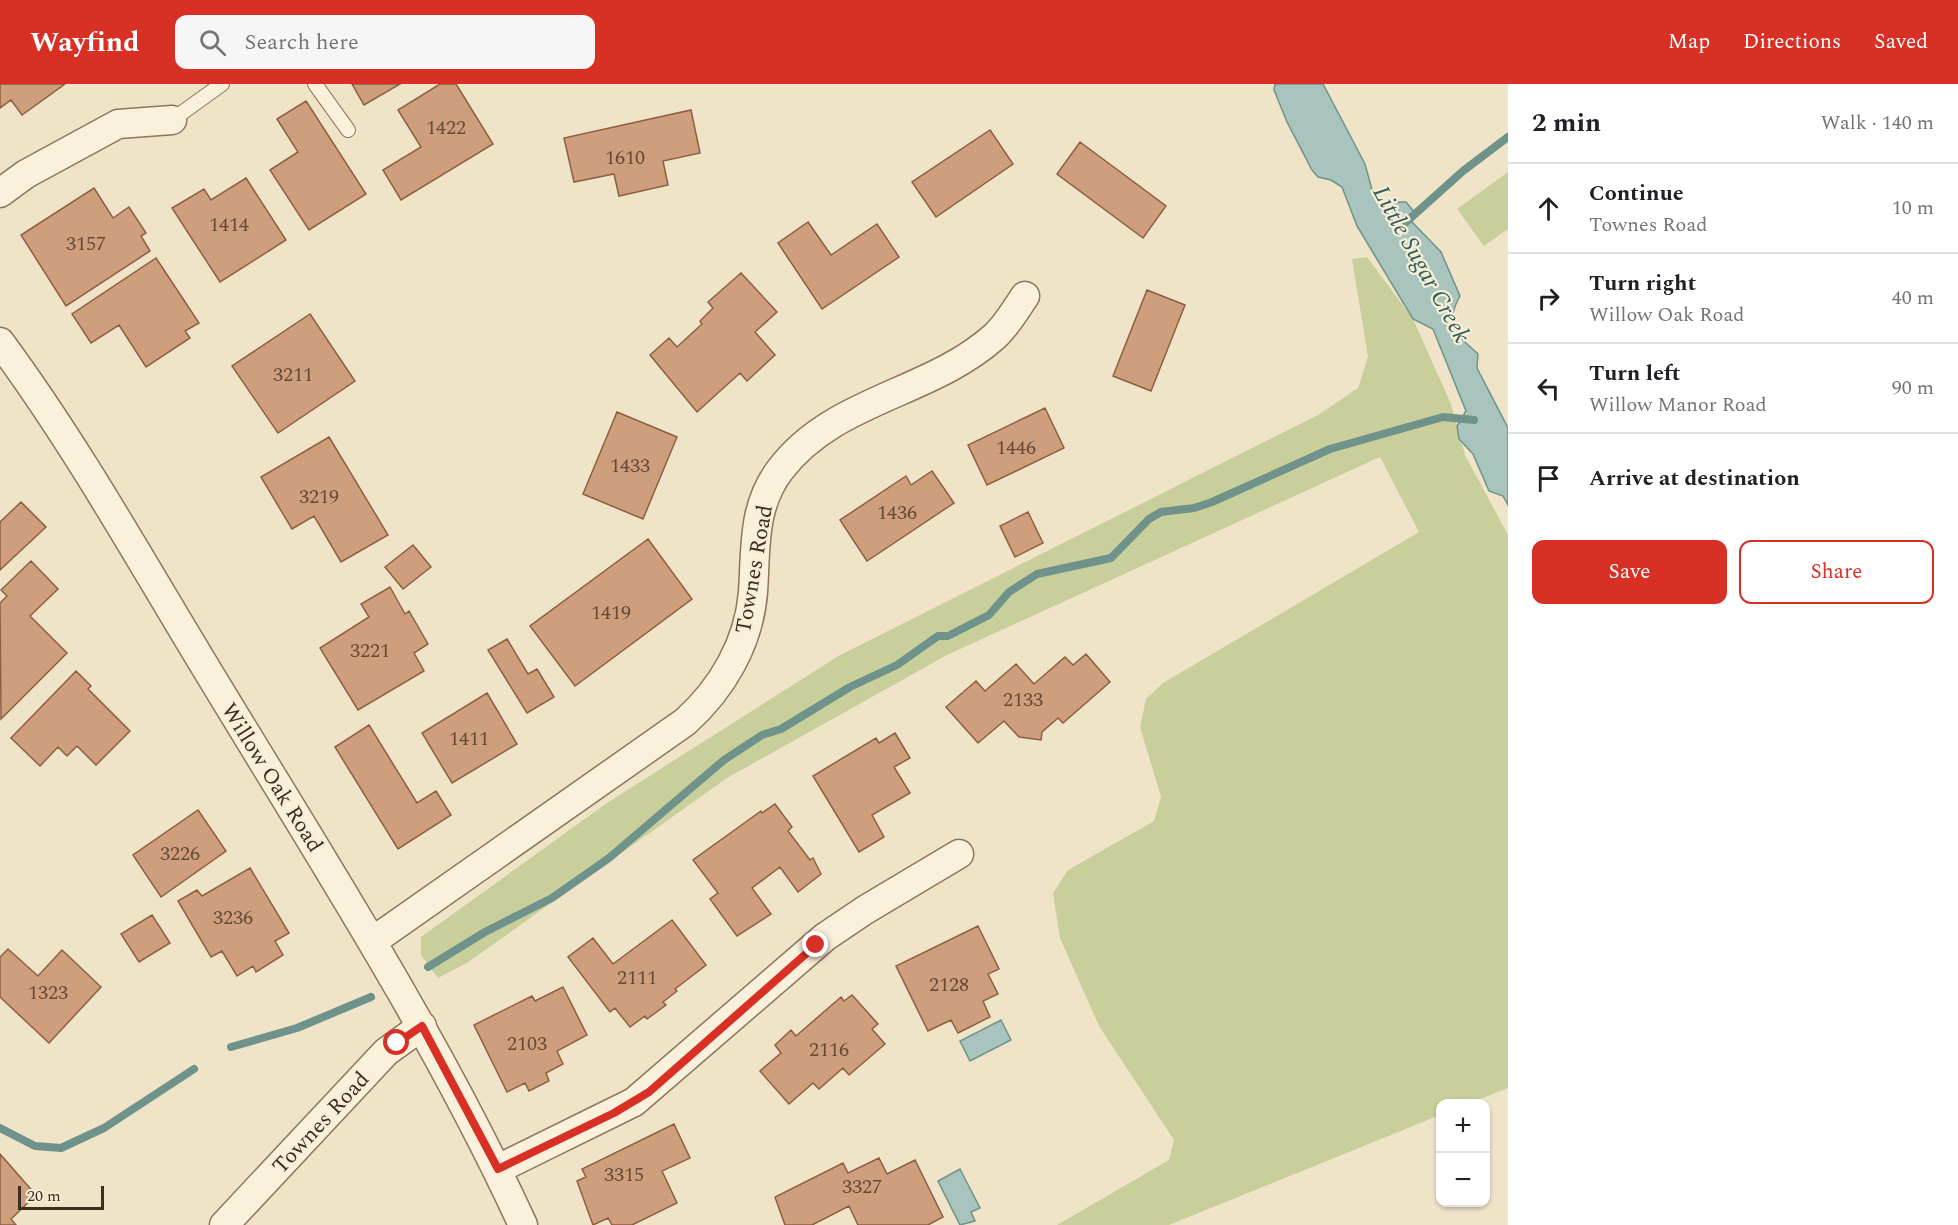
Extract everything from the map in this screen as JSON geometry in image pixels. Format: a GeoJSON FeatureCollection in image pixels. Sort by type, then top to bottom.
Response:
{"type":"FeatureCollection","features":[{"type":"Feature","properties":{"kind":"street"},"geometry":{"type":"LineString","coordinates":[[0,193],[26,174],[118,124],[172,120]]}},
{"type":"Feature","properties":{"kind":"street","name":"Townes Road"},"geometry":{"type":"LineString","coordinates":[[373,941],[685,722],[700,709],[735,658],[746,630],[753,594],[753,547],[759,515],[764,499],[779,470],[806,441],[837,419],[934,375],[977,350],[997,335],[1025,296]]}},
{"type":"Feature","properties":{"kind":"street","name":"Willow Oak Road"},"geometry":{"type":"LineString","coordinates":[[0,342],[88,472],[373,941],[422,1026],[498,1169],[523,1225]]}},
{"type":"Feature","properties":{"kind":"street"},"geometry":{"type":"LineString","coordinates":[[498,1169],[634,1102],[669,1075],[825,937],[865,910],[959,854]]}},
{"type":"Feature","properties":{"kind":"street","name":"Townes Road"},"geometry":{"type":"LineString","coordinates":[[224,1225],[386,1052],[422,1026]]}},
{"type":"Feature","properties":{"kind":"lane"},"geometry":{"type":"LineString","coordinates":[[172,120],[222,84]]}},
{"type":"Feature","properties":{"kind":"lane"},"geometry":{"type":"LineString","coordinates":[[315,84],[348,130]]}},
{"type":"Feature","properties":{"kind":"green space"},"geometry":{"type":"Polygon","coordinates":[[[1508,172],[1508,229],[1484,246],[1457,209],[1508,172]]]}},
{"type":"Feature","properties":{"kind":"green space"},"geometry":{"type":"Polygon","coordinates":[[[1367,257],[1413,319],[1451,404],[1465,455],[1508,535],[1508,1088],[1480,1099],[1436,1099],[1436,1117],[1169,1225],[1057,1225],[1169,1160],[1174,1140],[1099,1026],[1060,938],[1053,893],[1068,870],[1154,821],[1161,797],[1140,727],[1146,699],[1163,683],[1419,532],[1380,457],[947,655],[727,778],[467,963],[438,978],[421,955],[421,937],[607,803],[840,655],[1318,415],[1358,388],[1368,357],[1352,259],[1367,257]]]}},
{"type":"Feature","properties":{"kind":"water","name":"Little Sugar Creek"},"geometry":{"type":"Polygon","coordinates":[[[1275,84],[1323,84],[1365,164],[1374,197],[1381,202],[1406,202],[1415,213],[1412,222],[1441,252],[1460,296],[1453,315],[1455,329],[1478,354],[1477,368],[1508,428],[1508,505],[1503,496],[1489,491],[1473,454],[1459,439],[1457,426],[1466,411],[1433,329],[1413,319],[1357,226],[1342,187],[1331,180],[1318,177],[1312,170],[1287,122],[1274,90],[1275,84]]]}},
{"type":"Feature","properties":{"kind":"water"},"geometry":{"type":"Polygon","coordinates":[[[1001,1020],[1011,1040],[970,1061],[960,1041],[1001,1020]]]}},
{"type":"Feature","properties":{"kind":"water"},"geometry":{"type":"Polygon","coordinates":[[[960,1169],[980,1208],[971,1212],[975,1221],[960,1225],[938,1181],[960,1169]]]}},
{"type":"Feature","properties":{"kind":"building"},"geometry":{"type":"Polygon","coordinates":[[[0,84],[65,84],[22,115],[11,100],[0,108],[0,84]]]}},
{"type":"Feature","properties":{"kind":"building"},"geometry":{"type":"Polygon","coordinates":[[[352,84],[400,84],[364,105],[352,84]]]}},
{"type":"Feature","properties":{"kind":"building"},"geometry":{"type":"Polygon","coordinates":[[[440,84],[456,84],[493,144],[401,200],[383,170],[421,147],[398,110],[440,84]]]}},
{"type":"Feature","properties":{"kind":"building"},"geometry":{"type":"Polygon","coordinates":[[[306,101],[366,194],[309,230],[270,170],[298,152],[277,119],[306,101]]]}},
{"type":"Feature","properties":{"kind":"building"},"geometry":{"type":"Polygon","coordinates":[[[691,110],[700,153],[663,161],[668,185],[619,196],[614,174],[574,182],[564,138],[691,110]]]}},
{"type":"Feature","properties":{"kind":"building"},"geometry":{"type":"Polygon","coordinates":[[[990,130],[1013,164],[936,217],[912,182],[990,130]]]}},
{"type":"Feature","properties":{"kind":"building"},"geometry":{"type":"Polygon","coordinates":[[[1080,142],[1166,206],[1143,238],[1057,174],[1080,142]]]}},
{"type":"Feature","properties":{"kind":"building"},"geometry":{"type":"Polygon","coordinates":[[[246,178],[286,240],[220,282],[172,208],[204,189],[211,200],[246,178]]]}},
{"type":"Feature","properties":{"kind":"building"},"geometry":{"type":"Polygon","coordinates":[[[94,188],[113,218],[129,207],[146,233],[141,236],[150,251],[66,306],[21,235],[94,188]]]}},
{"type":"Feature","properties":{"kind":"building"},"geometry":{"type":"Polygon","coordinates":[[[808,222],[831,255],[877,224],[899,257],[822,309],[778,243],[808,222]]]}},
{"type":"Feature","properties":{"kind":"building"},"geometry":{"type":"Polygon","coordinates":[[[156,258],[199,323],[185,331],[190,338],[146,367],[119,325],[91,343],[72,314],[156,258]]]}},
{"type":"Feature","properties":{"kind":"building"},"geometry":{"type":"Polygon","coordinates":[[[741,273],[777,312],[755,332],[775,355],[747,381],[740,373],[697,412],[650,355],[669,338],[677,347],[702,324],[700,321],[713,308],[708,302],[741,273]]]}},
{"type":"Feature","properties":{"kind":"building"},"geometry":{"type":"Polygon","coordinates":[[[1147,290],[1185,305],[1151,391],[1113,376],[1147,290]]]}},
{"type":"Feature","properties":{"kind":"building"},"geometry":{"type":"Polygon","coordinates":[[[310,314],[355,381],[278,433],[232,366],[310,314]]]}},
{"type":"Feature","properties":{"kind":"building"},"geometry":{"type":"Polygon","coordinates":[[[1045,408],[1064,448],[987,485],[968,445],[1045,408]]]}},
{"type":"Feature","properties":{"kind":"building"},"geometry":{"type":"Polygon","coordinates":[[[617,412],[677,437],[643,519],[583,494],[617,412]]]}},
{"type":"Feature","properties":{"kind":"building"},"geometry":{"type":"Polygon","coordinates":[[[329,437],[388,535],[341,562],[314,516],[292,529],[261,477],[329,437]]]}},
{"type":"Feature","properties":{"kind":"building"},"geometry":{"type":"Polygon","coordinates":[[[932,471],[954,503],[867,561],[840,520],[906,476],[911,485],[932,471]]]}},
{"type":"Feature","properties":{"kind":"building"},"geometry":{"type":"Polygon","coordinates":[[[21,502],[46,527],[0,570],[0,522],[21,502]]]}},
{"type":"Feature","properties":{"kind":"building"},"geometry":{"type":"Polygon","coordinates":[[[1028,512],[1043,543],[1015,557],[1000,526],[1028,512]]]}},
{"type":"Feature","properties":{"kind":"building"},"geometry":{"type":"Polygon","coordinates":[[[648,539],[692,599],[575,686],[530,626],[648,539]]]}},
{"type":"Feature","properties":{"kind":"building"},"geometry":{"type":"Polygon","coordinates":[[[413,545],[431,567],[403,589],[385,567],[413,545]]]}},
{"type":"Feature","properties":{"kind":"building"},"geometry":{"type":"Polygon","coordinates":[[[31,561],[58,589],[30,616],[67,653],[1,719],[0,603],[7,596],[1,590],[31,561]]]}},
{"type":"Feature","properties":{"kind":"building"},"geometry":{"type":"Polygon","coordinates":[[[390,587],[405,614],[409,611],[428,644],[414,653],[424,671],[358,710],[320,648],[369,617],[361,604],[390,587]]]}},
{"type":"Feature","properties":{"kind":"building"},"geometry":{"type":"Polygon","coordinates":[[[507,639],[528,674],[537,669],[554,697],[527,713],[488,650],[507,639]]]}},
{"type":"Feature","properties":{"kind":"building"},"geometry":{"type":"Polygon","coordinates":[[[1086,654],[1110,682],[1063,723],[1058,718],[1042,732],[1041,740],[1019,737],[1004,721],[978,743],[946,707],[976,681],[985,691],[1016,664],[1034,684],[1065,657],[1073,665],[1086,654]]]}},
{"type":"Feature","properties":{"kind":"building"},"geometry":{"type":"Polygon","coordinates":[[[76,671],[91,686],[88,689],[130,731],[96,765],[77,746],[67,756],[58,747],[40,766],[11,738],[76,671]]]}},
{"type":"Feature","properties":{"kind":"building"},"geometry":{"type":"Polygon","coordinates":[[[487,693],[517,744],[452,783],[422,733],[487,693]]]}},
{"type":"Feature","properties":{"kind":"building"},"geometry":{"type":"Polygon","coordinates":[[[369,725],[417,803],[436,791],[451,815],[398,849],[335,747],[369,725]]]}},
{"type":"Feature","properties":{"kind":"building"},"geometry":{"type":"Polygon","coordinates":[[[895,733],[910,758],[894,767],[910,793],[872,815],[884,837],[859,852],[813,776],[876,738],[879,743],[895,733]]]}},
{"type":"Feature","properties":{"kind":"building"},"geometry":{"type":"Polygon","coordinates":[[[775,804],[792,827],[788,831],[810,860],[813,858],[821,874],[798,892],[780,867],[752,888],[771,914],[737,936],[710,899],[718,893],[693,860],[761,811],[762,813],[775,804]]]}},
{"type":"Feature","properties":{"kind":"building"},"geometry":{"type":"Polygon","coordinates":[[[198,810],[226,851],[161,897],[133,855],[198,810]]]}},
{"type":"Feature","properties":{"kind":"building"},"geometry":{"type":"Polygon","coordinates":[[[250,868],[289,933],[275,941],[283,955],[256,972],[253,966],[237,976],[222,951],[211,957],[178,901],[197,890],[202,896],[250,868]]]}},
{"type":"Feature","properties":{"kind":"building"},"geometry":{"type":"Polygon","coordinates":[[[152,915],[170,943],[139,962],[121,934],[152,915]]]}},
{"type":"Feature","properties":{"kind":"building"},"geometry":{"type":"Polygon","coordinates":[[[672,920],[706,965],[675,989],[677,991],[663,1002],[666,1005],[647,1019],[645,1016],[630,1027],[615,1008],[610,1012],[568,957],[593,938],[613,964],[672,920]]]}},
{"type":"Feature","properties":{"kind":"building"},"geometry":{"type":"Polygon","coordinates":[[[978,926],[999,969],[988,974],[998,994],[983,1001],[990,1017],[958,1033],[951,1020],[928,1031],[896,966],[978,926]]]}},
{"type":"Feature","properties":{"kind":"building"},"geometry":{"type":"Polygon","coordinates":[[[8,949],[38,976],[62,950],[101,987],[49,1043],[0,997],[0,957],[8,949]]]}},
{"type":"Feature","properties":{"kind":"building"},"geometry":{"type":"Polygon","coordinates":[[[563,987],[587,1035],[557,1051],[563,1064],[546,1073],[549,1081],[529,1091],[525,1083],[507,1092],[474,1025],[532,996],[535,1001],[563,987]]]}},
{"type":"Feature","properties":{"kind":"building"},"geometry":{"type":"Polygon","coordinates":[[[852,995],[878,1024],[872,1029],[885,1044],[849,1075],[843,1068],[819,1089],[813,1083],[789,1104],[760,1071],[781,1053],[775,1045],[791,1030],[796,1036],[841,997],[844,1001],[852,995]]]}},
{"type":"Feature","properties":{"kind":"building"},"geometry":{"type":"Polygon","coordinates":[[[674,1124],[690,1158],[662,1171],[677,1203],[632,1225],[612,1225],[608,1218],[593,1225],[577,1181],[586,1177],[582,1169],[674,1124]]]}},
{"type":"Feature","properties":{"kind":"building"},"geometry":{"type":"Polygon","coordinates":[[[0,1154],[36,1195],[11,1219],[16,1225],[0,1225],[0,1154]]]}},
{"type":"Feature","properties":{"kind":"building"},"geometry":{"type":"Polygon","coordinates":[[[879,1158],[887,1174],[915,1160],[943,1217],[928,1225],[858,1225],[849,1206],[812,1225],[785,1225],[775,1197],[843,1163],[848,1173],[879,1158]]]}},
{"type":"Feature","properties":{"kind":"waterway","name":"Little Sugar Creek"},"geometry":{"type":"LineString","coordinates":[[1405,223],[1463,171],[1508,137]]}},
{"type":"Feature","properties":{"kind":"waterway"},"geometry":{"type":"LineString","coordinates":[[428,967],[485,932],[552,898],[609,858],[724,760],[762,735],[781,729],[850,687],[897,665],[938,636],[948,636],[989,615],[1009,592],[1037,574],[1111,558],[1149,519],[1161,512],[1194,508],[1212,502],[1330,449],[1443,417],[1474,420]]}},
{"type":"Feature","properties":{"kind":"waterway"},"geometry":{"type":"LineString","coordinates":[[231,1047],[297,1028],[371,997]]}},
{"type":"Feature","properties":{"kind":"waterway"},"geometry":{"type":"LineString","coordinates":[[0,1128],[35,1146],[61,1148],[104,1128],[194,1069]]}},
{"type":"Feature","properties":{"kind":"route"},"geometry":{"type":"LineString","coordinates":[[397,1043],[422,1026],[498,1169],[614,1113],[649,1092],[816,945]]}}]}
